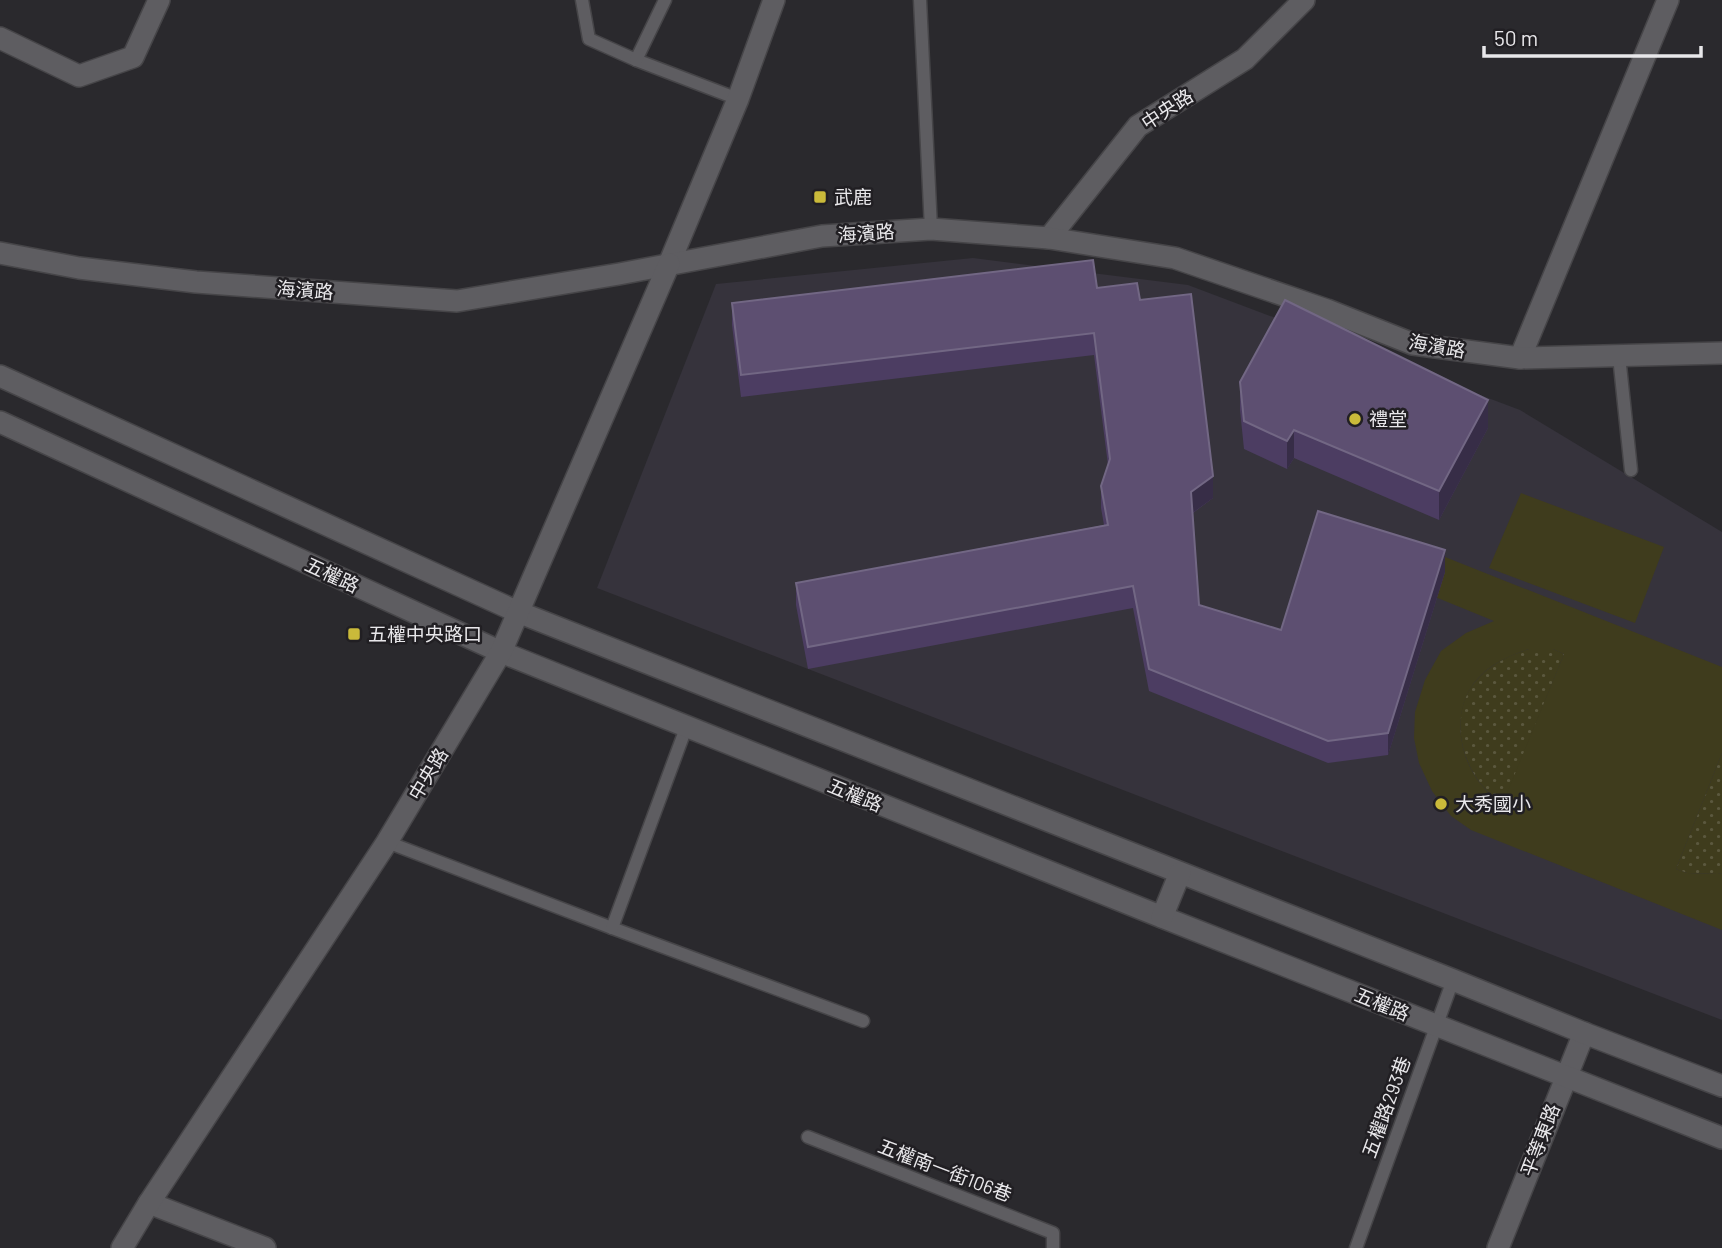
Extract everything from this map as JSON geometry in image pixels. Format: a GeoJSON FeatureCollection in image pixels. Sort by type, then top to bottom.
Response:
{"type":"FeatureCollection","features":[{"type":"Feature","properties":{"kind":"street"},"geometry":{"type":"LineString","coordinates":[[0,38],[79,76],[133,57],[159,0]]}},
{"type":"Feature","properties":{"kind":"street","name":"中央路"},"geometry":{"type":"LineString","coordinates":[[122,1248],[387,842],[501,652],[669,264],[738,99],[774,0]]}},
{"type":"Feature","properties":{"kind":"street","name":"中央路"},"geometry":{"type":"LineString","coordinates":[[1049,238],[1138,125],[1245,59],[1304,0]]}},
{"type":"Feature","properties":{"kind":"street"},"geometry":{"type":"LineString","coordinates":[[1520,358],[1668,0]]}},
{"type":"Feature","properties":{"kind":"street","name":"海濱路"},"geometry":{"type":"LineString","coordinates":[[0,253],[79,268],[196,282],[457,301],[822,236],[931,229],[1049,238],[1175,258],[1327,310],[1413,344],[1520,358],[1722,353]]}},
{"type":"Feature","properties":{"kind":"street"},"geometry":{"type":"LineString","coordinates":[[0,376],[518,612],[1722,1086]]}},
{"type":"Feature","properties":{"kind":"street","name":"五權路"},"geometry":{"type":"LineString","coordinates":[[0,422],[501,652],[1162,918],[1722,1138]]}},
{"type":"Feature","properties":{"kind":"street"},"geometry":{"type":"LineString","coordinates":[[1162,918],[1180,873]]}},
{"type":"Feature","properties":{"kind":"street","name":"平等東路"},"geometry":{"type":"LineString","coordinates":[[1498,1248],[1584,1033]]}},
{"type":"Feature","properties":{"kind":"street"},"geometry":{"type":"LineString","coordinates":[[149,1203],[265,1248]]}},
{"type":"Feature","properties":{"kind":"lane"},"geometry":{"type":"LineString","coordinates":[[582,0],[589,39],[738,99]]}},
{"type":"Feature","properties":{"kind":"lane"},"geometry":{"type":"LineString","coordinates":[[636,60],[666,0]]}},
{"type":"Feature","properties":{"kind":"lane"},"geometry":{"type":"LineString","coordinates":[[920,0],[931,229]]}},
{"type":"Feature","properties":{"kind":"lane"},"geometry":{"type":"LineString","coordinates":[[1619,356],[1630,470]]}},
{"type":"Feature","properties":{"kind":"lane"},"geometry":{"type":"LineString","coordinates":[[612,928],[686,728]]}},
{"type":"Feature","properties":{"kind":"lane"},"geometry":{"type":"LineString","coordinates":[[387,842],[863,1021]]}},
{"type":"Feature","properties":{"kind":"lane","name":"五權路293巷"},"geometry":{"type":"LineString","coordinates":[[1356,1248],[1453,980]]}},
{"type":"Feature","properties":{"kind":"lane","name":"五權南一街106巷"},"geometry":{"type":"LineString","coordinates":[[808,1137],[1053,1233],[1053,1248]]}},
{"type":"Feature","properties":{"kind":"shaded area","name":"大秀國小"},"geometry":{"type":"Polygon","coordinates":[[[973,258],[1188,285],[1520,410],[1722,532],[1722,1020],[597,588],[716,284],[973,258]]]}},
{"type":"Feature","properties":{"kind":"shaded area"},"geometry":{"type":"Polygon","coordinates":[[[1521,493],[1664,547],[1635,623],[1489,568],[1521,493]]]}},
{"type":"Feature","properties":{"kind":"shaded area"},"geometry":{"type":"Polygon","coordinates":[[[1440,555],[1722,667],[1722,753],[1676,869],[1687,873],[1722,873],[1722,930],[1471,830],[1451,816],[1432,791],[1419,763],[1414,738],[1415,712],[1425,680],[1441,651],[1466,633],[1494,621],[1423,592],[1440,555]],[[1529,649],[1499,662],[1474,683],[1466,698],[1461,714],[1463,749],[1478,781],[1503,803],[1564,654],[1553,649],[1529,649]]]}},
{"type":"Feature","properties":{"kind":"shaded area"},"geometry":{"type":"Polygon","coordinates":[[[1529,649],[1553,649],[1564,654],[1504,803],[1478,781],[1469,765],[1460,730],[1461,713],[1466,696],[1480,676],[1499,662],[1529,649]]]}},
{"type":"Feature","properties":{"kind":"shaded area"},"geometry":{"type":"Polygon","coordinates":[[[1722,753],[1722,873],[1687,873],[1676,869],[1722,753]]]}},
{"type":"Feature","properties":{"kind":"building"},"geometry":{"type":"Polygon","coordinates":[[[1093,260],[1097,288],[1137,283],[1140,300],[1191,294],[1213,476],[1191,492],[1199,605],[1281,630],[1318,511],[1445,550],[1388,733],[1328,741],[1149,669],[1133,586],[808,647],[796,583],[1108,525],[1101,486],[1110,459],[1094,333],[741,375],[732,303],[1093,260]]]}},
{"type":"Feature","properties":{"kind":"building","name":"禮堂"},"geometry":{"type":"Polygon","coordinates":[[[1285,300],[1488,400],[1439,491],[1294,430],[1287,441],[1244,421],[1240,382],[1285,300]]]}},
{"type":"Feature","properties":{"kind":"place","name":"武鹿"},"geometry":{"type":"Point","coordinates":[820,197]}},
{"type":"Feature","properties":{"kind":"place","name":"禮堂"},"geometry":{"type":"Point","coordinates":[1355,419]}},
{"type":"Feature","properties":{"kind":"place","name":"五權中央路口"},"geometry":{"type":"Point","coordinates":[354,634]}},
{"type":"Feature","properties":{"kind":"place","name":"大秀國小"},"geometry":{"type":"Point","coordinates":[1441,804]}}]}
